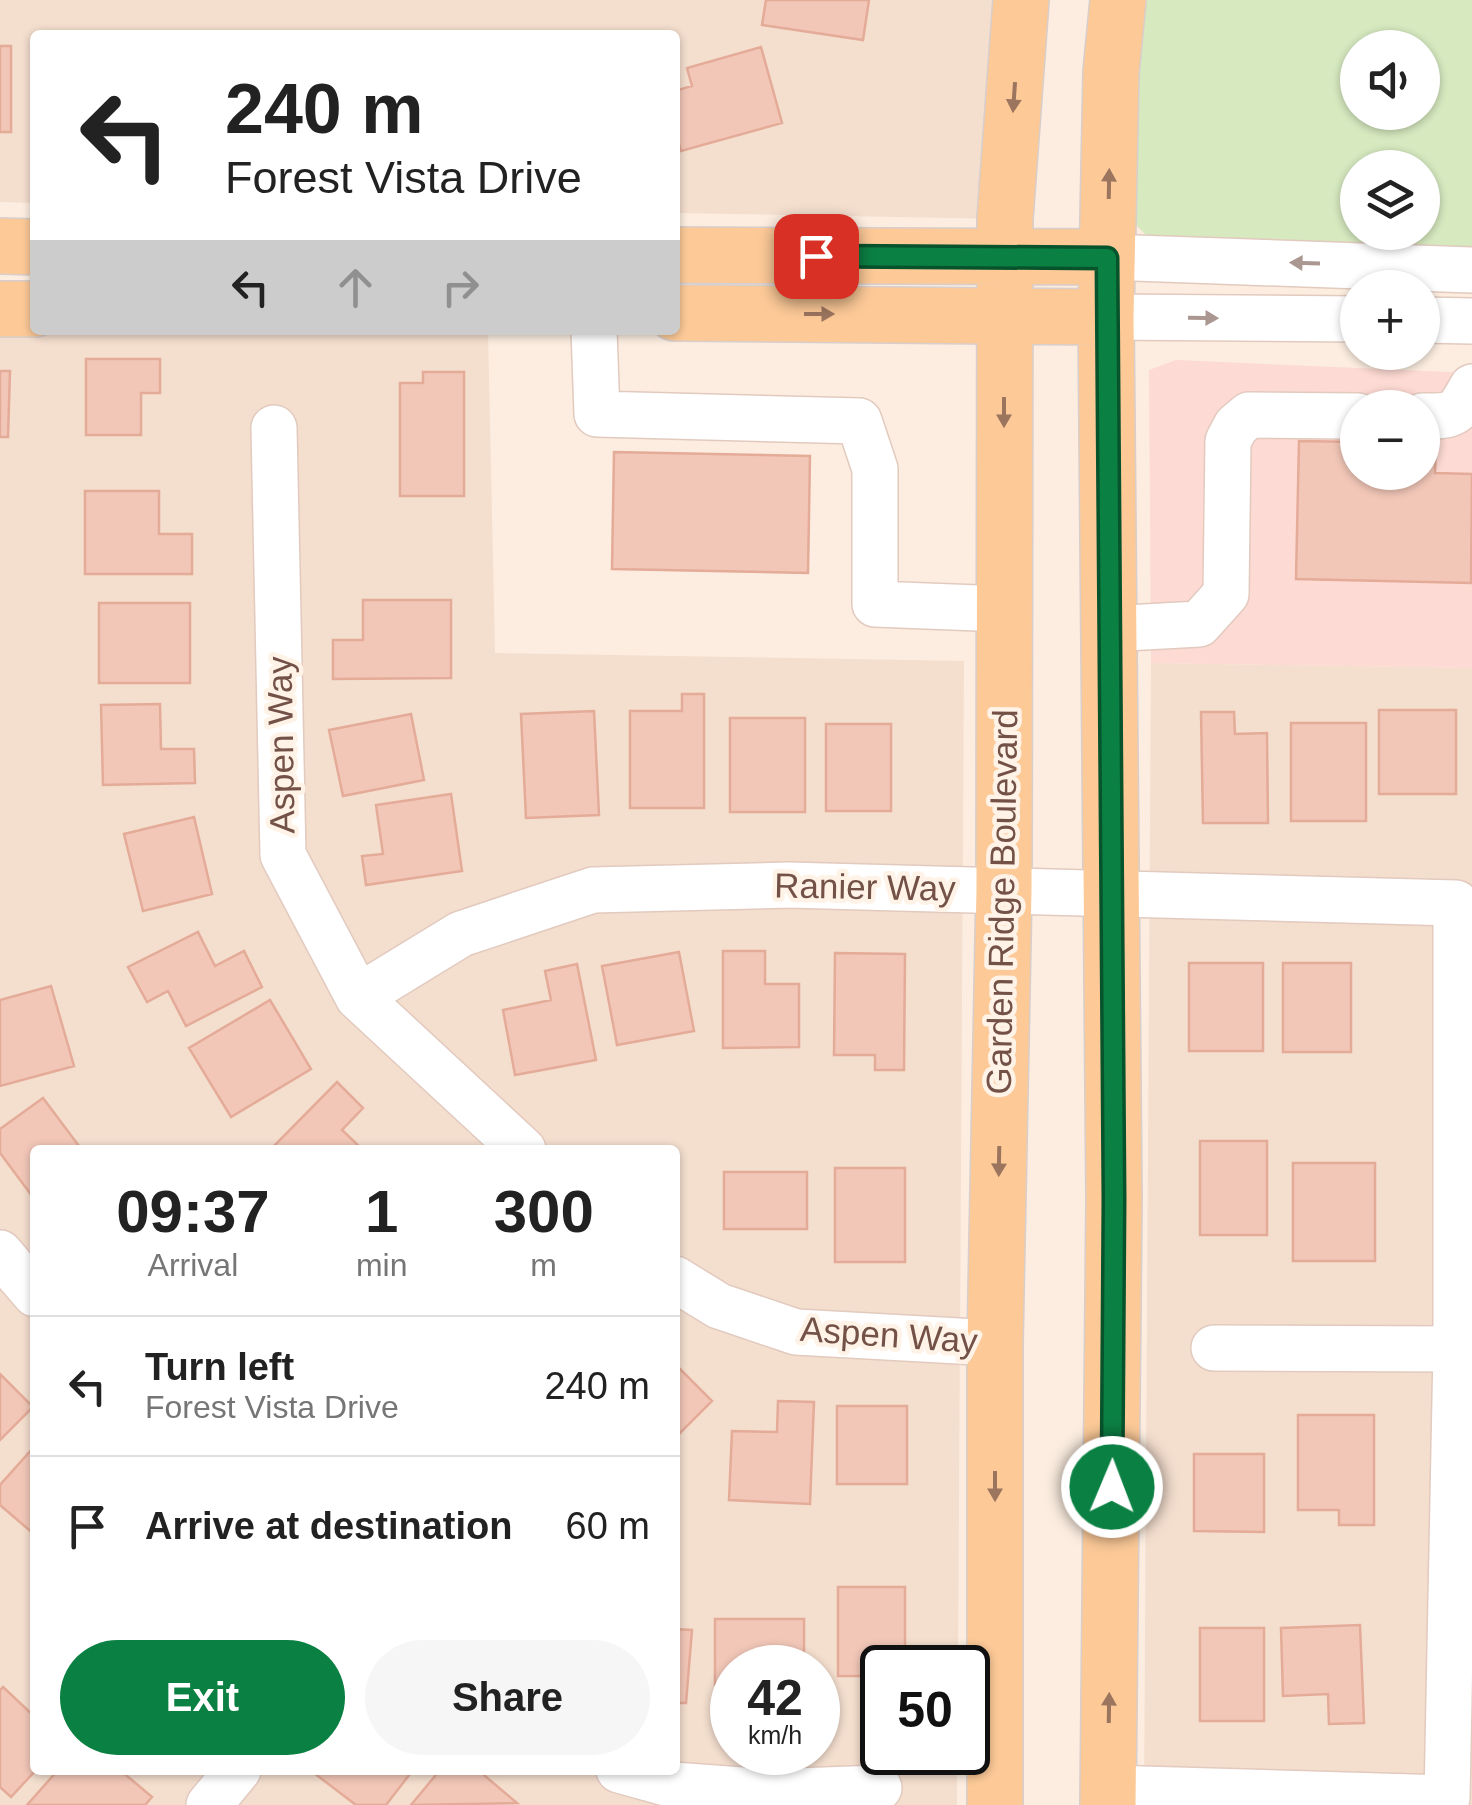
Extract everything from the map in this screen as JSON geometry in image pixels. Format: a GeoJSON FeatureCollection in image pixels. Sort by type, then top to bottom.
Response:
{"type":"FeatureCollection","features":[{"type":"Feature","properties":{"kind":"main road","name":"Garden Ridge Boulevard"},"geometry":{"type":"LineString","coordinates":[[995,1805],[996,1342],[1004,889],[1004,315],[1021,0]]}},
{"type":"Feature","properties":{"kind":"main road"},"geometry":{"type":"LineString","coordinates":[[1108,1796],[1114,1218],[1106,317],[1111,72],[1118,0]]}},
{"type":"Feature","properties":{"kind":"main road"},"geometry":{"type":"LineString","coordinates":[[0,246],[30,247]]}},
{"type":"Feature","properties":{"kind":"main road"},"geometry":{"type":"LineString","coordinates":[[680,255],[1107,258]]}},
{"type":"Feature","properties":{"kind":"main road"},"geometry":{"type":"LineString","coordinates":[[0,309],[30,310]]}},
{"type":"Feature","properties":{"kind":"main road"},"geometry":{"type":"LineString","coordinates":[[680,313],[1106,317]]}},
{"type":"Feature","properties":{"kind":"street"},"geometry":{"type":"LineString","coordinates":[[1107,258],[1472,270]]}},
{"type":"Feature","properties":{"kind":"street"},"geometry":{"type":"LineString","coordinates":[[1106,317],[1340,319]]}},
{"type":"Feature","properties":{"kind":"street"},"geometry":{"type":"LineString","coordinates":[[1440,320],[1472,320]]}},
{"type":"Feature","properties":{"kind":"street"},"geometry":{"type":"LineString","coordinates":[[594,335],[597,414],[859,420],[874,469],[874,604],[1004,608]]}},
{"type":"Feature","properties":{"kind":"street"},"geometry":{"type":"LineString","coordinates":[[1440,416],[1450,416],[1460,408],[1472,387]]}},
{"type":"Feature","properties":{"kind":"street"},"geometry":{"type":"LineString","coordinates":[[1108,630],[1198,624],[1226,594],[1228,442],[1236,426],[1250,416],[1340,416]]}},
{"type":"Feature","properties":{"kind":"street","name":"Aspen Way"},"geometry":{"type":"LineString","coordinates":[[274,428],[283,855],[358,997],[518,1145]]}},
{"type":"Feature","properties":{"kind":"street","name":"Ranier Way"},"geometry":{"type":"LineString","coordinates":[[358,997],[461,934],[593,890],[790,885],[1456,903],[1456,1349]]}},
{"type":"Feature","properties":{"kind":"street"},"geometry":{"type":"LineString","coordinates":[[0,1252],[30,1288]]}},
{"type":"Feature","properties":{"kind":"street","name":"Aspen Way"},"geometry":{"type":"LineString","coordinates":[[680,1282],[719,1306],[796,1332],[996,1342]]}},
{"type":"Feature","properties":{"kind":"street"},"geometry":{"type":"LineString","coordinates":[[1108,1796],[1447,1798],[1456,1349],[1214,1348]]}},
{"type":"Feature","properties":{"kind":"street"},"geometry":{"type":"LineString","coordinates":[[209,1805],[234,1775]]}},
{"type":"Feature","properties":{"kind":"street"},"geometry":{"type":"LineString","coordinates":[[637,1775],[673,1785],[750,1791],[879,1788]]}},
{"type":"Feature","properties":{"kind":"shaded area"},"geometry":{"type":"Polygon","coordinates":[[[0,0],[1014,0],[1005,219],[680,213],[680,30],[30,30],[30,203],[0,202],[0,0]]]}},
{"type":"Feature","properties":{"kind":"shaded area"},"geometry":{"type":"Polygon","coordinates":[[[0,315],[30,328],[30,335],[488,335],[495,653],[964,661],[958,1645],[860,1645],[860,1775],[957,1775],[957,1805],[0,1805],[0,315]]]}},
{"type":"Feature","properties":{"kind":"shaded area"},"geometry":{"type":"Polygon","coordinates":[[[1176,360],[1472,373],[1472,668],[1151,663],[1149,370],[1176,360]]]}},
{"type":"Feature","properties":{"kind":"shaded area"},"geometry":{"type":"Polygon","coordinates":[[[1151,663],[1472,668],[1472,1805],[1144,1805],[1151,663]]]}},
{"type":"Feature","properties":{"kind":"green space"},"geometry":{"type":"Polygon","coordinates":[[[1134,0],[1472,0],[1472,255],[1358,250],[1440,250],[1440,150],[1340,150],[1340,249],[1152,241],[1128,217],[1134,0]]]}},
{"type":"Feature","properties":{"kind":"building"},"geometry":{"type":"Polygon","coordinates":[[[766,0],[869,0],[863,40],[762,25],[766,0]]]}},
{"type":"Feature","properties":{"kind":"building"},"geometry":{"type":"Polygon","coordinates":[[[0,46],[11,46],[11,132],[0,132],[0,46]]]}},
{"type":"Feature","properties":{"kind":"building"},"geometry":{"type":"Polygon","coordinates":[[[761,47],[782,123],[681,151],[680,90],[692,86],[687,68],[761,47]]]}},
{"type":"Feature","properties":{"kind":"building"},"geometry":{"type":"Polygon","coordinates":[[[86,359],[160,359],[160,393],[141,393],[141,435],[86,435],[86,359]]]}},
{"type":"Feature","properties":{"kind":"building"},"geometry":{"type":"Polygon","coordinates":[[[0,371],[10,371],[8,437],[0,437],[0,371]]]}},
{"type":"Feature","properties":{"kind":"building"},"geometry":{"type":"Polygon","coordinates":[[[423,372],[464,372],[464,496],[400,496],[400,383],[423,383],[423,372]]]}},
{"type":"Feature","properties":{"kind":"building"},"geometry":{"type":"Polygon","coordinates":[[[1299,441],[1340,442],[1340,490],[1440,490],[1440,473],[1472,474],[1471,583],[1296,579],[1299,441]]]}},
{"type":"Feature","properties":{"kind":"building"},"geometry":{"type":"Polygon","coordinates":[[[614,452],[810,456],[808,573],[612,569],[614,452]]]}},
{"type":"Feature","properties":{"kind":"building"},"geometry":{"type":"Polygon","coordinates":[[[85,491],[159,491],[159,534],[192,534],[192,574],[85,574],[85,491]]]}},
{"type":"Feature","properties":{"kind":"building"},"geometry":{"type":"Polygon","coordinates":[[[363,600],[451,600],[451,678],[333,679],[333,640],[363,640],[363,600]]]}},
{"type":"Feature","properties":{"kind":"building"},"geometry":{"type":"Polygon","coordinates":[[[99,603],[190,603],[190,683],[99,683],[99,603]]]}},
{"type":"Feature","properties":{"kind":"building"},"geometry":{"type":"Polygon","coordinates":[[[682,694],[704,694],[704,808],[630,808],[630,711],[682,711],[682,694]]]}},
{"type":"Feature","properties":{"kind":"building"},"geometry":{"type":"Polygon","coordinates":[[[160,704],[161,749],[194,749],[195,783],[103,785],[101,705],[160,704]]]}},
{"type":"Feature","properties":{"kind":"building"},"geometry":{"type":"Polygon","coordinates":[[[1379,710],[1456,710],[1456,794],[1379,794],[1379,710]]]}},
{"type":"Feature","properties":{"kind":"building"},"geometry":{"type":"Polygon","coordinates":[[[594,711],[599,815],[526,818],[521,714],[594,711]]]}},
{"type":"Feature","properties":{"kind":"building"},"geometry":{"type":"Polygon","coordinates":[[[1201,712],[1234,712],[1235,734],[1267,733],[1268,823],[1203,823],[1201,712]]]}},
{"type":"Feature","properties":{"kind":"building"},"geometry":{"type":"Polygon","coordinates":[[[411,714],[424,780],[343,796],[329,730],[411,714]]]}},
{"type":"Feature","properties":{"kind":"building"},"geometry":{"type":"Polygon","coordinates":[[[730,718],[805,718],[805,812],[730,812],[730,718]]]}},
{"type":"Feature","properties":{"kind":"building"},"geometry":{"type":"Polygon","coordinates":[[[1291,723],[1366,723],[1366,821],[1291,821],[1291,723]]]}},
{"type":"Feature","properties":{"kind":"building"},"geometry":{"type":"Polygon","coordinates":[[[826,724],[891,724],[891,811],[826,811],[826,724]]]}},
{"type":"Feature","properties":{"kind":"building"},"geometry":{"type":"Polygon","coordinates":[[[451,794],[462,871],[366,885],[362,856],[383,854],[376,805],[451,794]]]}},
{"type":"Feature","properties":{"kind":"building"},"geometry":{"type":"Polygon","coordinates":[[[194,817],[212,894],[143,911],[124,834],[194,817]]]}},
{"type":"Feature","properties":{"kind":"building"},"geometry":{"type":"Polygon","coordinates":[[[198,932],[215,966],[244,951],[262,987],[186,1026],[168,991],[147,1002],[128,967],[198,932]]]}},
{"type":"Feature","properties":{"kind":"building"},"geometry":{"type":"Polygon","coordinates":[[[723,951],[765,951],[765,984],[799,984],[799,1047],[723,1048],[723,951]]]}},
{"type":"Feature","properties":{"kind":"building"},"geometry":{"type":"Polygon","coordinates":[[[679,952],[694,1031],[617,1045],[602,966],[679,952]]]}},
{"type":"Feature","properties":{"kind":"building"},"geometry":{"type":"Polygon","coordinates":[[[835,953],[905,954],[904,1070],[875,1070],[875,1055],[834,1055],[835,953]]]}},
{"type":"Feature","properties":{"kind":"building"},"geometry":{"type":"Polygon","coordinates":[[[1189,963],[1263,963],[1263,1051],[1189,1051],[1189,963]]]}},
{"type":"Feature","properties":{"kind":"building"},"geometry":{"type":"Polygon","coordinates":[[[1283,963],[1351,963],[1351,1052],[1283,1052],[1283,963]]]}},
{"type":"Feature","properties":{"kind":"building"},"geometry":{"type":"Polygon","coordinates":[[[577,964],[596,1060],[515,1075],[503,1010],[551,1000],[545,971],[577,964]]]}},
{"type":"Feature","properties":{"kind":"building"},"geometry":{"type":"Polygon","coordinates":[[[51,986],[74,1066],[0,1086],[0,1000],[51,986]]]}},
{"type":"Feature","properties":{"kind":"building"},"geometry":{"type":"Polygon","coordinates":[[[270,1000],[311,1069],[231,1117],[189,1048],[270,1000]]]}},
{"type":"Feature","properties":{"kind":"building"},"geometry":{"type":"Polygon","coordinates":[[[337,1082],[363,1108],[342,1130],[358,1145],[275,1145],[337,1082]]]}},
{"type":"Feature","properties":{"kind":"building"},"geometry":{"type":"Polygon","coordinates":[[[43,1098],[78,1145],[30,1145],[30,1193],[0,1153],[0,1129],[43,1098]]]}},
{"type":"Feature","properties":{"kind":"building"},"geometry":{"type":"Polygon","coordinates":[[[1200,1141],[1267,1141],[1267,1235],[1200,1235],[1200,1141]]]}},
{"type":"Feature","properties":{"kind":"building"},"geometry":{"type":"Polygon","coordinates":[[[1293,1163],[1375,1163],[1375,1261],[1293,1261],[1293,1163]]]}},
{"type":"Feature","properties":{"kind":"building"},"geometry":{"type":"Polygon","coordinates":[[[835,1168],[905,1168],[905,1262],[835,1262],[835,1168]]]}},
{"type":"Feature","properties":{"kind":"building"},"geometry":{"type":"Polygon","coordinates":[[[724,1172],[807,1172],[807,1229],[724,1229],[724,1172]]]}},
{"type":"Feature","properties":{"kind":"building"},"geometry":{"type":"Polygon","coordinates":[[[680,1369],[712,1401],[680,1433],[680,1369]]]}},
{"type":"Feature","properties":{"kind":"building"},"geometry":{"type":"Polygon","coordinates":[[[0,1374],[30,1404],[30,1410],[0,1440],[0,1374]]]}},
{"type":"Feature","properties":{"kind":"building"},"geometry":{"type":"Polygon","coordinates":[[[778,1401],[814,1402],[810,1504],[729,1500],[732,1431],[777,1432],[778,1401]]]}},
{"type":"Feature","properties":{"kind":"building"},"geometry":{"type":"Polygon","coordinates":[[[837,1406],[907,1406],[907,1484],[837,1484],[837,1406]]]}},
{"type":"Feature","properties":{"kind":"building"},"geometry":{"type":"Polygon","coordinates":[[[1298,1415],[1374,1415],[1374,1525],[1339,1525],[1339,1510],[1298,1510],[1298,1415]]]}},
{"type":"Feature","properties":{"kind":"building"},"geometry":{"type":"Polygon","coordinates":[[[30,1451],[30,1531],[0,1505],[0,1485],[30,1451]]]}},
{"type":"Feature","properties":{"kind":"building"},"geometry":{"type":"Polygon","coordinates":[[[1194,1454],[1264,1454],[1264,1532],[1194,1531],[1194,1454]]]}},
{"type":"Feature","properties":{"kind":"building"},"geometry":{"type":"Polygon","coordinates":[[[838,1587],[905,1587],[905,1645],[860,1645],[860,1676],[840,1676],[838,1587]]]}},
{"type":"Feature","properties":{"kind":"building"},"geometry":{"type":"Polygon","coordinates":[[[715,1619],[804,1619],[804,1645],[715,1645],[715,1619]]]}},
{"type":"Feature","properties":{"kind":"building"},"geometry":{"type":"Polygon","coordinates":[[[1360,1625],[1364,1723],[1329,1724],[1328,1694],[1283,1696],[1281,1628],[1360,1625]]]}},
{"type":"Feature","properties":{"kind":"building"},"geometry":{"type":"Polygon","coordinates":[[[1200,1628],[1264,1628],[1264,1721],[1200,1721],[1200,1628]]]}},
{"type":"Feature","properties":{"kind":"building"},"geometry":{"type":"Polygon","coordinates":[[[680,1629],[692,1630],[686,1703],[680,1703],[680,1629]]]}},
{"type":"Feature","properties":{"kind":"building"},"geometry":{"type":"Polygon","coordinates":[[[3,1687],[30,1712],[31,1775],[11,1797],[0,1787],[3,1687]]]}},
{"type":"Feature","properties":{"kind":"building"},"geometry":{"type":"Polygon","coordinates":[[[54,1775],[126,1775],[152,1797],[145,1805],[27,1805],[54,1775]]]}},
{"type":"Feature","properties":{"kind":"building"},"geometry":{"type":"Polygon","coordinates":[[[317,1775],[409,1775],[386,1805],[356,1805],[317,1775]]]}},
{"type":"Feature","properties":{"kind":"building"},"geometry":{"type":"Polygon","coordinates":[[[436,1775],[484,1775],[517,1803],[411,1805],[436,1775]]]}},
{"type":"Feature","properties":{"kind":"route"},"geometry":{"type":"LineString","coordinates":[[816,256],[1107,258],[1114,1199],[1112,1487]]}}]}
